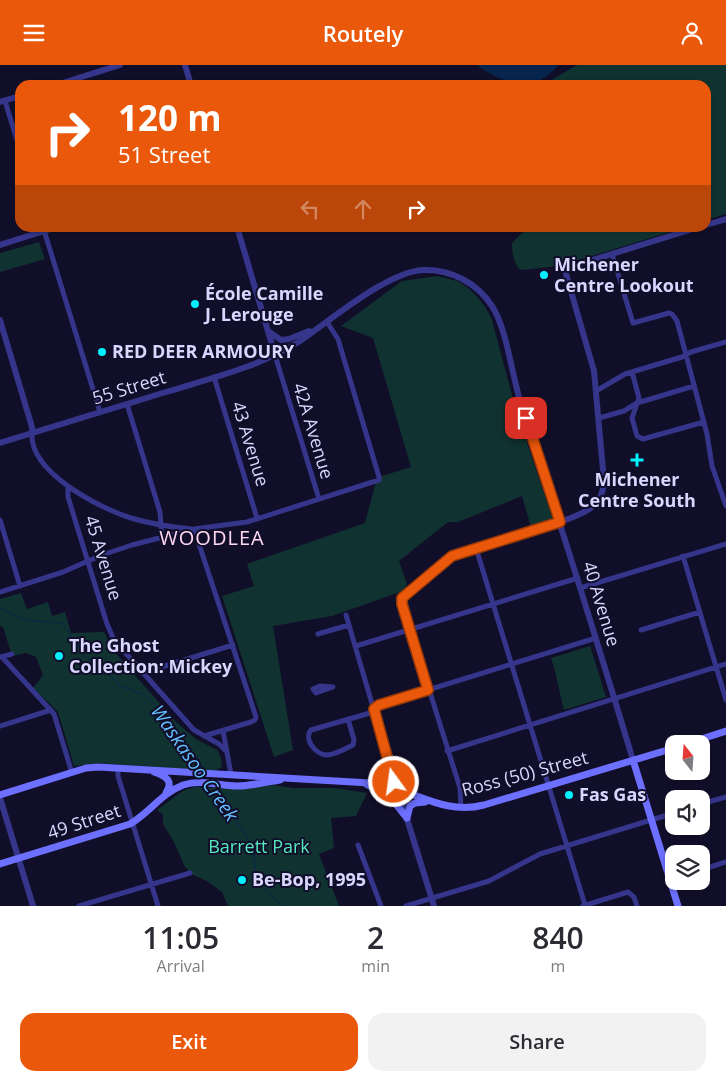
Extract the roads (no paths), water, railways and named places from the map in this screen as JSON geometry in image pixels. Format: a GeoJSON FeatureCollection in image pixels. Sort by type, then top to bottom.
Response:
{"type":"FeatureCollection","features":[{"type":"Feature","properties":{"kind":"main road"},"geometry":{"type":"LineString","coordinates":[[710,736],[726,731]]}},
{"type":"Feature","properties":{"kind":"main road","name":"Ross (50) Street"},"geometry":{"type":"LineString","coordinates":[[0,796],[93,767],[201,772],[382,785],[446,807],[461,808],[480,806],[665,751]]}},
{"type":"Feature","properties":{"kind":"main road","name":"40 Avenue"},"geometry":{"type":"LineString","coordinates":[[633,760],[665,858]]}},
{"type":"Feature","properties":{"kind":"main road"},"geometry":{"type":"LineString","coordinates":[[144,769],[161,774],[169,779],[170,787],[162,799]]}},
{"type":"Feature","properties":{"kind":"main road"},"geometry":{"type":"LineString","coordinates":[[221,785],[231,774],[240,784],[248,785]]}},
{"type":"Feature","properties":{"kind":"main road","name":"49 Street"},"geometry":{"type":"LineString","coordinates":[[0,864],[132,823],[174,789],[183,785],[207,783],[237,786],[286,779]]}},
{"type":"Feature","properties":{"kind":"main road"},"geometry":{"type":"LineString","coordinates":[[364,783],[390,797],[407,818]]}},
{"type":"Feature","properties":{"kind":"main road"},"geometry":{"type":"LineString","coordinates":[[407,818],[408,809],[411,804],[430,802]]}},
{"type":"Feature","properties":{"kind":"main road","name":"40 Avenue"},"geometry":{"type":"LineString","coordinates":[[674,890],[678,906]]}},
{"type":"Feature","properties":{"kind":"street"},"geometry":{"type":"LineString","coordinates":[[79,80],[120,65]]}},
{"type":"Feature","properties":{"kind":"street"},"geometry":{"type":"LineString","coordinates":[[184,65],[189,80]]}},
{"type":"Feature","properties":{"kind":"street"},"geometry":{"type":"LineString","coordinates":[[15,97],[3,101],[15,136]]}},
{"type":"Feature","properties":{"kind":"street"},"geometry":{"type":"LineString","coordinates":[[711,224],[726,219]]}},
{"type":"Feature","properties":{"kind":"street"},"geometry":{"type":"LineString","coordinates":[[0,245],[36,232]]}},
{"type":"Feature","properties":{"kind":"street"},"geometry":{"type":"LineString","coordinates":[[45,232],[100,412]]}},
{"type":"Feature","properties":{"kind":"street","name":"42A Avenue"},"geometry":{"type":"LineString","coordinates":[[238,232],[319,499]]}},
{"type":"Feature","properties":{"kind":"street"},"geometry":{"type":"LineString","coordinates":[[461,808],[460,788],[428,690],[402,604],[402,598],[451,557],[560,522],[588,511],[598,503],[602,495],[604,475],[594,371],[566,274],[567,269],[683,232]]}},
{"type":"Feature","properties":{"kind":"street"},"geometry":{"type":"LineString","coordinates":[[612,254],[633,323],[671,313],[677,321],[704,422],[711,460],[726,506]]}},
{"type":"Feature","properties":{"kind":"street","name":"55 Street"},"geometry":{"type":"LineString","coordinates":[[0,443],[253,365],[275,355],[317,329],[388,281],[408,273],[420,270],[440,271],[458,276],[481,292],[495,311]]}},
{"type":"Feature","properties":{"kind":"street","name":"40 Avenue"},"geometry":{"type":"LineString","coordinates":[[495,311],[500,323],[520,400],[578,578],[633,760]]}},
{"type":"Feature","properties":{"kind":"street"},"geometry":{"type":"LineString","coordinates":[[0,320],[32,427],[32,442],[39,459],[68,486],[115,512],[134,519],[161,525],[194,529]]}},
{"type":"Feature","properties":{"kind":"street"},"geometry":{"type":"LineString","coordinates":[[1,591],[63,572],[121,548],[194,529],[232,525],[379,480],[380,477],[338,339],[327,322]]}},
{"type":"Feature","properties":{"kind":"street"},"geometry":{"type":"LineString","coordinates":[[268,331],[281,340],[317,329]]}},
{"type":"Feature","properties":{"kind":"street"},"geometry":{"type":"LineString","coordinates":[[596,391],[624,375],[726,342]]}},
{"type":"Feature","properties":{"kind":"street"},"geometry":{"type":"LineString","coordinates":[[632,372],[639,396],[632,421],[637,436],[643,439],[704,422]]}},
{"type":"Feature","properties":{"kind":"street","name":"43 Avenue"},"geometry":{"type":"LineString","coordinates":[[214,377],[257,518]]}},
{"type":"Feature","properties":{"kind":"street"},"geometry":{"type":"LineString","coordinates":[[598,418],[624,411],[637,403],[694,387]]}},
{"type":"Feature","properties":{"kind":"street"},"geometry":{"type":"LineString","coordinates":[[127,404],[160,512],[162,537]]}},
{"type":"Feature","properties":{"kind":"street","name":"45 Avenue"},"geometry":{"type":"LineString","coordinates":[[68,486],[68,497],[112,636],[142,673],[192,728],[225,749]]}},
{"type":"Feature","properties":{"kind":"street"},"geometry":{"type":"LineString","coordinates":[[0,521],[20,586]]}},
{"type":"Feature","properties":{"kind":"street"},"geometry":{"type":"LineString","coordinates":[[194,529],[256,715],[255,720],[204,736]]}},
{"type":"Feature","properties":{"kind":"street"},"geometry":{"type":"LineString","coordinates":[[580,588],[726,543]]}},
{"type":"Feature","properties":{"kind":"street"},"geometry":{"type":"LineString","coordinates":[[476,548],[584,906],[628,893],[634,897],[637,906]]}},
{"type":"Feature","properties":{"kind":"street"},"geometry":{"type":"LineString","coordinates":[[683,556],[726,700]]}},
{"type":"Feature","properties":{"kind":"street"},"geometry":{"type":"LineString","coordinates":[[356,646],[578,578]]}},
{"type":"Feature","properties":{"kind":"street"},"geometry":{"type":"LineString","coordinates":[[641,630],[700,612]]}},
{"type":"Feature","properties":{"kind":"street"},"geometry":{"type":"LineString","coordinates":[[346,615],[434,906]]}},
{"type":"Feature","properties":{"kind":"street"},"geometry":{"type":"LineString","coordinates":[[318,634],[349,625]]}},
{"type":"Feature","properties":{"kind":"street"},"geometry":{"type":"LineString","coordinates":[[348,719],[354,740],[353,745],[328,755],[316,751],[308,739],[310,731],[348,719],[370,713],[379,705],[596,638]]}},
{"type":"Feature","properties":{"kind":"street"},"geometry":{"type":"LineString","coordinates":[[142,673],[233,645]]}},
{"type":"Feature","properties":{"kind":"street"},"geometry":{"type":"LineString","coordinates":[[12,654],[1,657],[55,716],[72,773]]}},
{"type":"Feature","properties":{"kind":"street"},"geometry":{"type":"LineString","coordinates":[[447,751],[726,664]]}},
{"type":"Feature","properties":{"kind":"street"},"geometry":{"type":"LineString","coordinates":[[0,725],[51,710]]}},
{"type":"Feature","properties":{"kind":"street"},"geometry":{"type":"LineString","coordinates":[[223,731],[231,774]]}},
{"type":"Feature","properties":{"kind":"street"},"geometry":{"type":"LineString","coordinates":[[118,768],[118,776],[158,906]]}},
{"type":"Feature","properties":{"kind":"street"},"geometry":{"type":"LineString","coordinates":[[0,796],[33,906]]}},
{"type":"Feature","properties":{"kind":"street"},"geometry":{"type":"LineString","coordinates":[[710,801],[726,797]]}},
{"type":"Feature","properties":{"kind":"street"},"geometry":{"type":"LineString","coordinates":[[406,906],[488,881],[540,853],[665,815]]}},
{"type":"Feature","properties":{"kind":"street"},"geometry":{"type":"LineString","coordinates":[[358,845],[381,906]]}},
{"type":"Feature","properties":{"kind":"street"},"geometry":{"type":"LineString","coordinates":[[710,867],[726,862]]}},
{"type":"Feature","properties":{"kind":"street"},"geometry":{"type":"LineString","coordinates":[[79,906],[190,873]]}},
{"type":"Feature","properties":{"kind":"water"},"geometry":{"type":"Polygon","coordinates":[[[477,65],[558,65],[539,80],[505,80],[477,65]]]}},
{"type":"Feature","properties":{"kind":"waterway","name":"Waskasoo Creek"},"geometry":{"type":"LineString","coordinates":[[0,607],[24,619],[63,624],[90,660],[101,666],[120,686],[145,695],[167,717],[205,771]]}},
{"type":"Feature","properties":{"kind":"waterway","name":"Waskasoo Creek"},"geometry":{"type":"LineString","coordinates":[[215,787],[250,842],[254,853],[255,875],[259,885],[283,906]]}},
{"type":"Feature","properties":{"kind":"place","name":"Michener Centre Lookout"},"geometry":{"type":"Point","coordinates":[544,275]}},
{"type":"Feature","properties":{"kind":"place","name":"École Camille J. Lerouge"},"geometry":{"type":"Point","coordinates":[195,304]}},
{"type":"Feature","properties":{"kind":"place","name":"RED DEER ARMOURY"},"geometry":{"type":"Point","coordinates":[102,352]}},
{"type":"Feature","properties":{"kind":"place","name":"Michener Centre South"},"geometry":{"type":"Point","coordinates":[637,460]}},
{"type":"Feature","properties":{"kind":"place","name":"The Ghost Collection: Mickey"},"geometry":{"type":"Point","coordinates":[59,656]}},
{"type":"Feature","properties":{"kind":"place","name":"Fas Gas"},"geometry":{"type":"Point","coordinates":[569,795]}},
{"type":"Feature","properties":{"kind":"place","name":"Be-Bop, 1995"},"geometry":{"type":"Point","coordinates":[242,880]}},
{"type":"Feature","properties":{"kind":"district","name":"WOODLEA"},"geometry":{"type":"Point","coordinates":[212,538]}},
{"type":"Feature","properties":{"kind":"park label","name":"Barrett Park"},"geometry":{"type":"Point","coordinates":[259,847]}}]}
